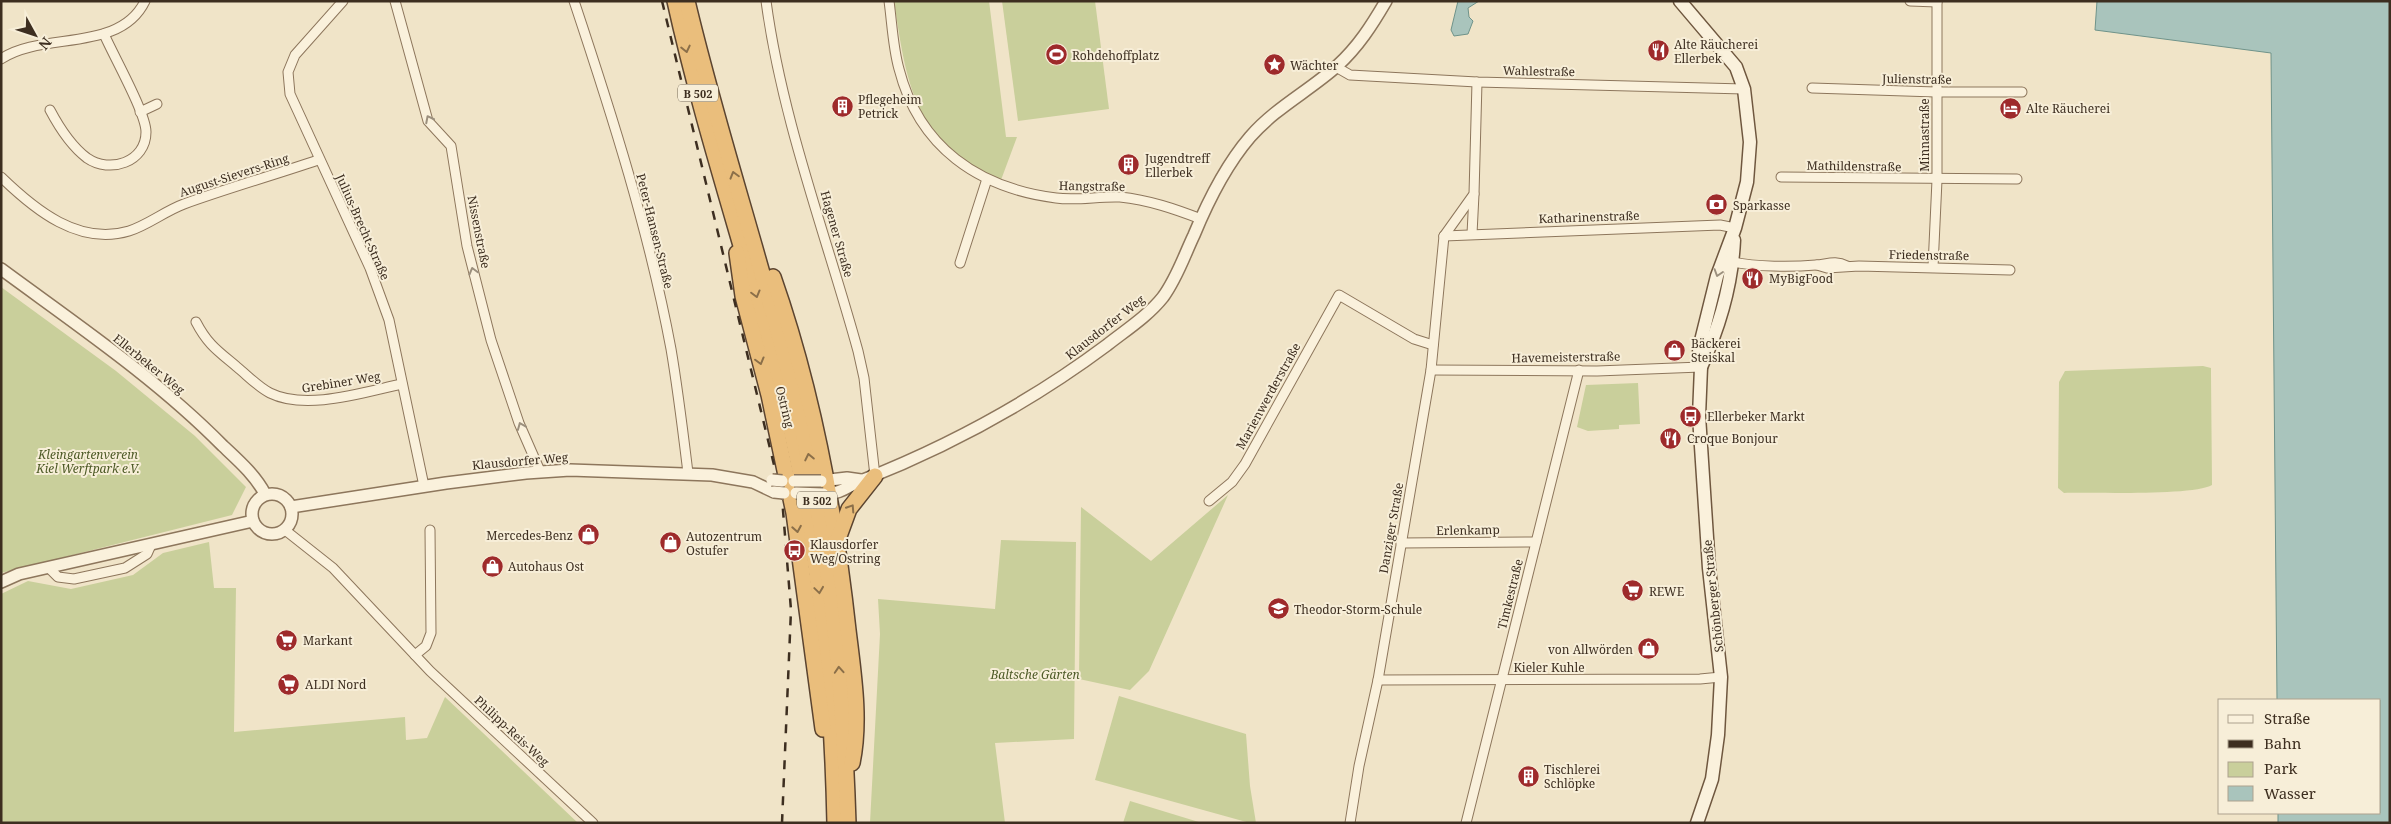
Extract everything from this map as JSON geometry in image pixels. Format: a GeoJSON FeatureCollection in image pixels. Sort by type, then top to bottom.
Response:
{"type":"FeatureCollection","features":[{"type":"Feature","properties":{"kind":"highway","name":"Ostring"},"geometry":{"type":"LineString","coordinates":[[675,1],[691,70],[738,231],[788,418],[807,510],[830,688],[840,788],[848,823]]}},
{"type":"Feature","properties":{"kind":"highway","name":"Ostring"},"geometry":{"type":"LineString","coordinates":[[688,1],[710,94],[793,389],[809,458],[825,547],[838,652],[840,788],[835,823]]}},
{"type":"Feature","properties":{"kind":"highway"},"geometry":{"type":"LineString","coordinates":[[746,217],[766,257],[788,322],[837,545],[850,640],[855,700],[853,757],[840,788]]}},
{"type":"Feature","properties":{"kind":"highway"},"geometry":{"type":"LineString","coordinates":[[738,231],[737,261],[743,296],[769,395],[785,487],[800,551],[826,756],[840,788]]}},
{"type":"Feature","properties":{"kind":"highway"},"geometry":{"type":"LineString","coordinates":[[837,545],[843,521],[868,478]]}},
{"type":"Feature","properties":{"kind":"main road"},"geometry":{"type":"LineString","coordinates":[[1674,1],[1734,69],[1744,88]]}},
{"type":"Feature","properties":{"kind":"main road"},"geometry":{"type":"LineString","coordinates":[[1680,1],[1726,53],[1736,67],[1744,88]]}},
{"type":"Feature","properties":{"kind":"main road","name":"Schönberger Straße"},"geometry":{"type":"LineString","coordinates":[[1697,823],[1712,779],[1718,735],[1721,676],[1709,568],[1699,416],[1701,367],[1699,348],[1716,276],[1735,228],[1750,162],[1750,142],[1744,88]]}},
{"type":"Feature","properties":{"kind":"main road","name":"Schönberger Straße"},"geometry":{"type":"LineString","coordinates":[[1701,367],[1710,350],[1733,262],[1735,228]]}},
{"type":"Feature","properties":{"kind":"street"},"geometry":{"type":"LineString","coordinates":[[1,59],[11,53],[26,49],[104,34],[122,27],[131,21],[145,1]]}},
{"type":"Feature","properties":{"kind":"street","name":"Julius-Brecht-Straße"},"geometry":{"type":"LineString","coordinates":[[343,1],[295,55],[288,72],[290,94],[318,160],[370,268],[389,320],[424,486]]}},
{"type":"Feature","properties":{"kind":"street","name":"Nissenstraße"},"geometry":{"type":"LineString","coordinates":[[395,1],[428,120],[451,146],[467,246],[491,340],[519,423],[540,471]]}},
{"type":"Feature","properties":{"kind":"street","name":"Peter-Hansen-Straße"},"geometry":{"type":"LineString","coordinates":[[574,1],[634,196],[663,311],[671,349],[688,473]]}},
{"type":"Feature","properties":{"kind":"street","name":"Hagener Straße"},"geometry":{"type":"LineString","coordinates":[[766,1],[771,36],[784,95],[860,360],[867,404],[868,478]]}},
{"type":"Feature","properties":{"kind":"street","name":"Hangstraße"},"geometry":{"type":"LineString","coordinates":[[889,1],[898,69],[911,103],[929,133],[965,167],[987,179],[1014,190],[1057,198],[1120,197],[1156,203],[1201,219]]}},
{"type":"Feature","properties":{"kind":"street","name":"Klausdorfer Weg"},"geometry":{"type":"LineString","coordinates":[[291,507],[424,486],[540,471],[570,470],[688,473],[785,487],[848,489],[868,478],[946,444],[1065,375],[1112,341],[1156,304],[1172,284],[1220,182],[1250,138],[1269,118],[1336,67],[1369,30],[1386,1]]}},
{"type":"Feature","properties":{"kind":"street"},"geometry":{"type":"LineString","coordinates":[[1910,1],[1937,2]]}},
{"type":"Feature","properties":{"kind":"street","name":"Minnastraße"},"geometry":{"type":"LineString","coordinates":[[1933,267],[1937,180],[1937,2]]}},
{"type":"Feature","properties":{"kind":"street"},"geometry":{"type":"LineString","coordinates":[[50,110],[60,128],[86,157],[98,164],[119,165],[134,159],[146,142],[146,129],[104,34]]}},
{"type":"Feature","properties":{"kind":"street","name":"Wahlestraße"},"geometry":{"type":"LineString","coordinates":[[1336,67],[1350,75],[1477,82],[1744,88]]}},
{"type":"Feature","properties":{"kind":"street"},"geometry":{"type":"LineString","coordinates":[[1472,234],[1477,82]]}},
{"type":"Feature","properties":{"kind":"street","name":"Julienstraße"},"geometry":{"type":"LineString","coordinates":[[1812,88],[1936,92],[2022,92]]}},
{"type":"Feature","properties":{"kind":"street"},"geometry":{"type":"LineString","coordinates":[[140,112],[157,104]]}},
{"type":"Feature","properties":{"kind":"street","name":"August-Sievers-Ring"},"geometry":{"type":"LineString","coordinates":[[1,177],[52,219],[63,225],[94,234],[111,234],[144,225],[182,205],[318,160]]}},
{"type":"Feature","properties":{"kind":"street","name":"Mathildenstraße"},"geometry":{"type":"LineString","coordinates":[[1781,177],[2016,180]]}},
{"type":"Feature","properties":{"kind":"street"},"geometry":{"type":"LineString","coordinates":[[960,263],[987,179]]}},
{"type":"Feature","properties":{"kind":"street"},"geometry":{"type":"LineString","coordinates":[[1444,236],[1474,194]]}},
{"type":"Feature","properties":{"kind":"street","name":"Katharinenstraße"},"geometry":{"type":"LineString","coordinates":[[1444,236],[1720,225],[1735,228]]}},
{"type":"Feature","properties":{"kind":"street","name":"Danziger Straße"},"geometry":{"type":"LineString","coordinates":[[1350,823],[1359,766],[1378,680],[1431,370],[1444,236]]}},
{"type":"Feature","properties":{"kind":"street","name":"Friedenstraße"},"geometry":{"type":"LineString","coordinates":[[1733,262],[1745,265],[1817,265],[1827,268],[1847,266],[2010,270]]}},
{"type":"Feature","properties":{"kind":"street","name":"Ellerbeker Weg"},"geometry":{"type":"LineString","coordinates":[[1,269],[124,360],[204,426],[256,479],[265,494]]}},
{"type":"Feature","properties":{"kind":"street","name":"Marienwerderstraße"},"geometry":{"type":"LineString","coordinates":[[1209,501],[1232,482],[1245,464],[1338,295],[1414,339],[1433,345]]}},
{"type":"Feature","properties":{"kind":"street","name":"Grebiner Weg"},"geometry":{"type":"LineString","coordinates":[[196,322],[205,340],[214,348],[268,393],[287,400],[300,402],[320,400],[402,384]]}},
{"type":"Feature","properties":{"kind":"street","name":"Havemeisterstraße"},"geometry":{"type":"LineString","coordinates":[[1431,370],[1578,370],[1701,367]]}},
{"type":"Feature","properties":{"kind":"street","name":"Timkestraße"},"geometry":{"type":"LineString","coordinates":[[1466,823],[1578,370]]}},
{"type":"Feature","properties":{"kind":"street"},"geometry":{"type":"LineString","coordinates":[[265,494],[281,495],[291,507],[291,520],[284,530],[279,533],[268,534],[259,529],[253,521],[254,505],[265,494]]}},
{"type":"Feature","properties":{"kind":"street"},"geometry":{"type":"LineString","coordinates":[[1,582],[19,574],[253,521]]}},
{"type":"Feature","properties":{"kind":"street","name":"Philipp-Reis-Weg"},"geometry":{"type":"LineString","coordinates":[[284,530],[333,568],[416,655],[521,758],[593,823]]}},
{"type":"Feature","properties":{"kind":"street"},"geometry":{"type":"LineString","coordinates":[[416,655],[426,646],[431,633],[430,530]]}},
{"type":"Feature","properties":{"kind":"street","name":"Erlenkamp"},"geometry":{"type":"LineString","coordinates":[[1401,543],[1536,542]]}},
{"type":"Feature","properties":{"kind":"street"},"geometry":{"type":"LineString","coordinates":[[49,568],[58,577],[74,579],[125,568],[147,554],[151,545]]}},
{"type":"Feature","properties":{"kind":"street","name":"Kieler Kuhle"},"geometry":{"type":"LineString","coordinates":[[1378,680],[1700,679],[1721,676]]}},
{"type":"Feature","properties":{"kind":"green space"},"geometry":{"type":"Polygon","coordinates":[[[894,1],[989,1],[1006,137],[1017,137],[1001,180],[974,167],[950,150],[934,132],[922,113],[913,93],[907,71],[894,1]]]}},
{"type":"Feature","properties":{"kind":"green space","name":"Rohdehoffplatz"},"geometry":{"type":"Polygon","coordinates":[[[1002,1],[1095,1],[1109,109],[1018,121],[1002,1]]]}},
{"type":"Feature","properties":{"kind":"green space","name":"Kleingartenverein Kiel Werftpark e.V."},"geometry":{"type":"Polygon","coordinates":[[[1,287],[116,371],[195,436],[246,487],[232,515],[1,573],[1,287]]]}},
{"type":"Feature","properties":{"kind":"green space"},"geometry":{"type":"Polygon","coordinates":[[[2203,366],[2211,368],[2212,485],[2185,491],[2141,493],[2064,493],[2058,488],[2059,382],[2065,371],[2203,366]]]}},
{"type":"Feature","properties":{"kind":"green space"},"geometry":{"type":"Polygon","coordinates":[[[1638,383],[1640,424],[1619,425],[1619,429],[1588,431],[1577,427],[1586,385],[1638,383]]]}},
{"type":"Feature","properties":{"kind":"green space"},"geometry":{"type":"Polygon","coordinates":[[[1228,495],[1149,671],[1130,690],[1079,679],[1081,507],[1151,561],[1228,495]]]}},
{"type":"Feature","properties":{"kind":"green space","name":"Baltsche Gärten"},"geometry":{"type":"Polygon","coordinates":[[[1001,540],[1076,542],[1074,739],[995,743],[1005,823],[870,823],[880,634],[878,599],[995,609],[1001,540]]]}},
{"type":"Feature","properties":{"kind":"green space"},"geometry":{"type":"Polygon","coordinates":[[[209,542],[214,588],[236,588],[234,732],[405,717],[406,740],[427,738],[445,697],[578,823],[1,823],[1,594],[28,581],[71,589],[133,575],[163,553],[209,542]]]}},
{"type":"Feature","properties":{"kind":"green space"},"geometry":{"type":"Polygon","coordinates":[[[1119,696],[1246,734],[1250,786],[1256,823],[1250,823],[1095,780],[1119,696]]]}},
{"type":"Feature","properties":{"kind":"green space"},"geometry":{"type":"Polygon","coordinates":[[[1130,801],[1202,823],[1123,823],[1130,801]]]}},
{"type":"Feature","properties":{"kind":"water"},"geometry":{"type":"Polygon","coordinates":[[[1458,1],[1479,1],[1468,8],[1469,17],[1473,21],[1468,34],[1454,36],[1451,30],[1458,1]]]}},
{"type":"Feature","properties":{"kind":"water"},"geometry":{"type":"Polygon","coordinates":[[[2097,1],[2390,1],[2390,823],[2278,823],[2278,814],[2381,814],[2381,699],[2277,699],[2271,53],[2095,30],[2097,1]]]}},
{"type":"Feature","properties":{"kind":"railway"},"geometry":{"type":"LineString","coordinates":[[662,1],[782,498],[791,610],[782,823]]}},
{"type":"Feature","properties":{"kind":"place","name":"Alte Räucherei Ellerbek"},"geometry":{"type":"Point","coordinates":[1658,51]}},
{"type":"Feature","properties":{"kind":"place","name":"Rohdehoffplatz"},"geometry":{"type":"Point","coordinates":[1056,55]}},
{"type":"Feature","properties":{"kind":"place","name":"Wächter"},"geometry":{"type":"Point","coordinates":[1274,65]}},
{"type":"Feature","properties":{"kind":"place","name":"Pflegeheim Petrick"},"geometry":{"type":"Point","coordinates":[842,106]}},
{"type":"Feature","properties":{"kind":"place","name":"Alte Räucherei"},"geometry":{"type":"Point","coordinates":[2010,108]}},
{"type":"Feature","properties":{"kind":"place","name":"Jugendtreff Ellerbek"},"geometry":{"type":"Point","coordinates":[1129,165]}},
{"type":"Feature","properties":{"kind":"place","name":"Sparkasse"},"geometry":{"type":"Point","coordinates":[1717,205]}},
{"type":"Feature","properties":{"kind":"place","name":"MyBigFood"},"geometry":{"type":"Point","coordinates":[1753,278]}},
{"type":"Feature","properties":{"kind":"place","name":"Bäckerei Steiskal"},"geometry":{"type":"Point","coordinates":[1675,350]}},
{"type":"Feature","properties":{"kind":"place","name":"Ellerbeker Markt"},"geometry":{"type":"Point","coordinates":[1691,416]}},
{"type":"Feature","properties":{"kind":"place","name":"Croque Bonjour"},"geometry":{"type":"Point","coordinates":[1671,438]}},
{"type":"Feature","properties":{"kind":"place","name":"Mercedes-Benz"},"geometry":{"type":"Point","coordinates":[589,535]}},
{"type":"Feature","properties":{"kind":"place","name":"Autozentrum Ostufer"},"geometry":{"type":"Point","coordinates":[670,543]}},
{"type":"Feature","properties":{"kind":"place","name":"Klausdorfer Weg/Ostring"},"geometry":{"type":"Point","coordinates":[794,551]}},
{"type":"Feature","properties":{"kind":"place","name":"Autohaus Ost"},"geometry":{"type":"Point","coordinates":[492,566]}},
{"type":"Feature","properties":{"kind":"place","name":"REWE"},"geometry":{"type":"Point","coordinates":[1633,591]}},
{"type":"Feature","properties":{"kind":"place","name":"Theodor-Storm-Schule"},"geometry":{"type":"Point","coordinates":[1278,609]}},
{"type":"Feature","properties":{"kind":"place","name":"Markant"},"geometry":{"type":"Point","coordinates":[287,640]}},
{"type":"Feature","properties":{"kind":"place","name":"von Allwörden"},"geometry":{"type":"Point","coordinates":[1649,649]}},
{"type":"Feature","properties":{"kind":"place","name":"ALDI Nord"},"geometry":{"type":"Point","coordinates":[289,684]}},
{"type":"Feature","properties":{"kind":"place","name":"Tischlerei Schlöpke"},"geometry":{"type":"Point","coordinates":[1528,776]}}]}
